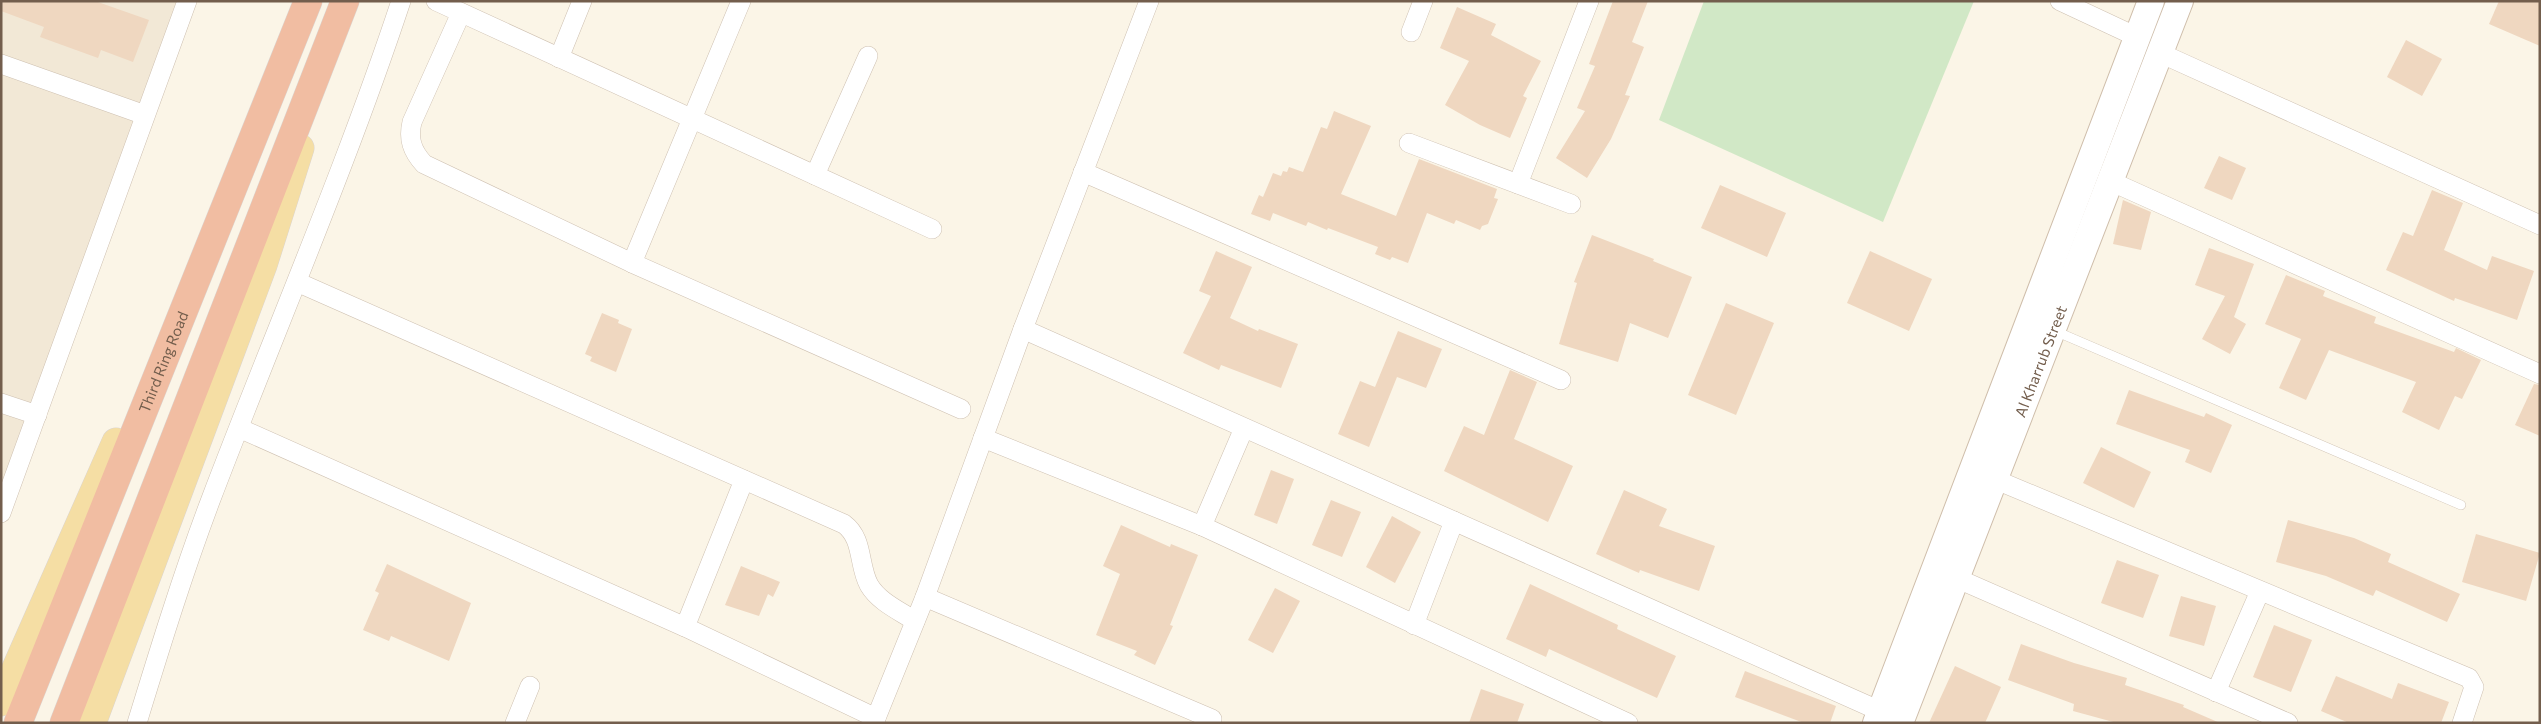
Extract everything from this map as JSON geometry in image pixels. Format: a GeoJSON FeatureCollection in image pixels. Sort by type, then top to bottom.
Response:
{"type":"FeatureCollection","features":[{"type":"Feature","properties":{"kind":"highway","name":"Third Ring Road"},"geometry":{"type":"LineString","coordinates":[[18,723],[308,1]]}},
{"type":"Feature","properties":{"kind":"highway"},"geometry":{"type":"LineString","coordinates":[[64,723],[346,1]]}},
{"type":"Feature","properties":{"kind":"main road"},"geometry":{"type":"LineString","coordinates":[[92,723],[263,265],[346,1]]}},
{"type":"Feature","properties":{"kind":"main road","name":"Al Kharrub Street"},"geometry":{"type":"LineString","coordinates":[[1885,719],[2151,1]]}},
{"type":"Feature","properties":{"kind":"main road","name":"Al Kharrub Street"},"geometry":{"type":"LineString","coordinates":[[1885,719],[1956,578],[2180,1]]}},
{"type":"Feature","properties":{"kind":"main road"},"geometry":{"type":"LineString","coordinates":[[1,702],[95,493],[146,370],[262,117]]}},
{"type":"Feature","properties":{"kind":"street"},"geometry":{"type":"LineString","coordinates":[[1,513],[187,1]]}},
{"type":"Feature","properties":{"kind":"street"},"geometry":{"type":"LineString","coordinates":[[137,723],[184,574],[239,428],[354,138],[401,1]]}},
{"type":"Feature","properties":{"kind":"street"},"geometry":{"type":"LineString","coordinates":[[436,1],[932,229]]}},
{"type":"Feature","properties":{"kind":"street"},"geometry":{"type":"LineString","coordinates":[[559,58],[582,1]]}},
{"type":"Feature","properties":{"kind":"street"},"geometry":{"type":"LineString","coordinates":[[632,263],[741,1]]}},
{"type":"Feature","properties":{"kind":"street"},"geometry":{"type":"LineString","coordinates":[[239,428],[685,627],[875,720],[926,597],[1023,329],[1149,1]]}},
{"type":"Feature","properties":{"kind":"street"},"geometry":{"type":"LineString","coordinates":[[1411,32],[1423,1]]}},
{"type":"Feature","properties":{"kind":"street"},"geometry":{"type":"LineString","coordinates":[[1518,184],[1589,1]]}},
{"type":"Feature","properties":{"kind":"street"},"geometry":{"type":"LineString","coordinates":[[2060,1],[2138,38]]}},
{"type":"Feature","properties":{"kind":"street"},"geometry":{"type":"LineString","coordinates":[[461,13],[412,122],[410,140],[417,157],[431,169],[632,263],[961,410]]}},
{"type":"Feature","properties":{"kind":"street"},"geometry":{"type":"LineString","coordinates":[[2160,54],[2540,225]]}},
{"type":"Feature","properties":{"kind":"street"},"geometry":{"type":"LineString","coordinates":[[816,175],[868,56]]}},
{"type":"Feature","properties":{"kind":"street"},"geometry":{"type":"LineString","coordinates":[[1,64],[145,115]]}},
{"type":"Feature","properties":{"kind":"street"},"geometry":{"type":"LineString","coordinates":[[1409,143],[1571,204]]}},
{"type":"Feature","properties":{"kind":"street"},"geometry":{"type":"LineString","coordinates":[[1083,172],[1561,380]]}},
{"type":"Feature","properties":{"kind":"street"},"geometry":{"type":"LineString","coordinates":[[2110,181],[2540,374]]}},
{"type":"Feature","properties":{"kind":"street"},"geometry":{"type":"LineString","coordinates":[[297,282],[744,480],[850,529],[858,543],[866,577],[874,591],[916,621]]}},
{"type":"Feature","properties":{"kind":"street"},"geometry":{"type":"LineString","coordinates":[[1023,329],[1454,520],[1885,719]]}},
{"type":"Feature","properties":{"kind":"street"},"geometry":{"type":"LineString","coordinates":[[1,403],[36,415]]}},
{"type":"Feature","properties":{"kind":"street"},"geometry":{"type":"LineString","coordinates":[[1202,526],[1244,428]]}},
{"type":"Feature","properties":{"kind":"street"},"geometry":{"type":"LineString","coordinates":[[983,438],[1202,526],[1628,723]]}},
{"type":"Feature","properties":{"kind":"street"},"geometry":{"type":"LineString","coordinates":[[685,627],[744,480]]}},
{"type":"Feature","properties":{"kind":"street"},"geometry":{"type":"LineString","coordinates":[[1994,480],[2469,678],[2474,687],[2462,723]]}},
{"type":"Feature","properties":{"kind":"street"},"geometry":{"type":"LineString","coordinates":[[1414,625],[1454,520]]}},
{"type":"Feature","properties":{"kind":"street"},"geometry":{"type":"LineString","coordinates":[[1956,578],[2288,723]]}},
{"type":"Feature","properties":{"kind":"street"},"geometry":{"type":"LineString","coordinates":[[2216,692],[2260,591]]}},
{"type":"Feature","properties":{"kind":"street"},"geometry":{"type":"LineString","coordinates":[[926,597],[1212,719]]}},
{"type":"Feature","properties":{"kind":"street"},"geometry":{"type":"LineString","coordinates":[[515,723],[530,686]]}},
{"type":"Feature","properties":{"kind":"lane"},"geometry":{"type":"LineString","coordinates":[[2052,330],[2461,505]]}},
{"type":"Feature","properties":{"kind":"shaded area"},"geometry":{"type":"Polygon","coordinates":[[[1,1],[184,1],[1,486],[1,1]]]}},
{"type":"Feature","properties":{"kind":"green space"},"geometry":{"type":"Polygon","coordinates":[[[1704,1],[1974,1],[1883,222],[1659,120],[1704,1]]]}},
{"type":"Feature","properties":{"kind":"building"},"geometry":{"type":"Polygon","coordinates":[[[1,1],[95,1],[149,20],[133,62],[101,50],[98,58],[40,37],[44,27],[1,11],[1,1]]]}},
{"type":"Feature","properties":{"kind":"building"},"geometry":{"type":"Polygon","coordinates":[[[1613,1],[1648,1],[1632,42],[1644,47],[1625,95],[1630,96],[1611,139],[1587,178],[1556,158],[1585,111],[1577,108],[1595,66],[1589,64],[1613,1]]]}},
{"type":"Feature","properties":{"kind":"building"},"geometry":{"type":"Polygon","coordinates":[[[2499,1],[2540,1],[2540,46],[2489,24],[2499,1]]]}},
{"type":"Feature","properties":{"kind":"building"},"geometry":{"type":"Polygon","coordinates":[[[1457,7],[1496,24],[1491,35],[1541,61],[1523,96],[1527,98],[1510,138],[1480,125],[1445,105],[1469,61],[1440,48],[1457,7]]]}},
{"type":"Feature","properties":{"kind":"building"},"geometry":{"type":"Polygon","coordinates":[[[2406,40],[2442,59],[2422,96],[2387,77],[2406,40]]]}},
{"type":"Feature","properties":{"kind":"building"},"geometry":{"type":"Polygon","coordinates":[[[1334,111],[1371,126],[1341,194],[1396,216],[1419,159],[1497,189],[1494,198],[1498,199],[1488,224],[1482,226],[1480,230],[1456,220],[1454,224],[1427,213],[1408,263],[1392,257],[1390,260],[1375,254],[1378,247],[1328,228],[1327,230],[1308,222],[1306,226],[1273,213],[1270,221],[1251,214],[1259,195],[1263,197],[1273,173],[1281,176],[1283,171],[1287,172],[1289,167],[1303,172],[1321,127],[1327,129],[1334,111]]]}},
{"type":"Feature","properties":{"kind":"building"},"geometry":{"type":"Polygon","coordinates":[[[2219,156],[2246,168],[2232,200],[2204,188],[2219,156]]]}},
{"type":"Feature","properties":{"kind":"building"},"geometry":{"type":"Polygon","coordinates":[[[1720,185],[1786,213],[1767,257],[1701,228],[1720,185]]]}},
{"type":"Feature","properties":{"kind":"building"},"geometry":{"type":"Polygon","coordinates":[[[2432,190],[2463,203],[2444,250],[2487,270],[2492,256],[2534,271],[2517,320],[2455,298],[2454,301],[2386,270],[2403,232],[2413,236],[2432,190]]]}},
{"type":"Feature","properties":{"kind":"building"},"geometry":{"type":"Polygon","coordinates":[[[2123,200],[2151,212],[2141,250],[2113,244],[2123,200]]]}},
{"type":"Feature","properties":{"kind":"building"},"geometry":{"type":"Polygon","coordinates":[[[1592,235],[1654,259],[1653,261],[1692,277],[1668,338],[1630,323],[1618,362],[1559,344],[1577,283],[1574,282],[1592,235]]]}},
{"type":"Feature","properties":{"kind":"building"},"geometry":{"type":"Polygon","coordinates":[[[2209,248],[2254,264],[2234,317],[2246,324],[2230,354],[2202,339],[2225,296],[2195,285],[2209,248]]]}},
{"type":"Feature","properties":{"kind":"building"},"geometry":{"type":"Polygon","coordinates":[[[1216,251],[1252,267],[1230,318],[1258,331],[1259,329],[1298,344],[1281,388],[1221,365],[1219,370],[1183,353],[1211,296],[1199,291],[1216,251]]]}},
{"type":"Feature","properties":{"kind":"building"},"geometry":{"type":"Polygon","coordinates":[[[1870,251],[1932,279],[1909,331],[1847,303],[1870,251]]]}},
{"type":"Feature","properties":{"kind":"building"},"geometry":{"type":"Polygon","coordinates":[[[2286,275],[2325,291],[2323,296],[2376,317],[2374,323],[2454,352],[2456,348],[2481,360],[2462,399],[2455,396],[2439,430],[2402,412],[2416,382],[2329,350],[2306,400],[2279,388],[2301,339],[2265,324],[2286,275]]]}},
{"type":"Feature","properties":{"kind":"building"},"geometry":{"type":"Polygon","coordinates":[[[1726,303],[1774,323],[1736,415],[1688,395],[1726,303]]]}},
{"type":"Feature","properties":{"kind":"building"},"geometry":{"type":"Polygon","coordinates":[[[602,313],[619,320],[618,323],[632,329],[616,372],[590,361],[592,357],[585,354],[602,313]]]}},
{"type":"Feature","properties":{"kind":"building"},"geometry":{"type":"Polygon","coordinates":[[[1398,331],[1442,349],[1426,388],[1397,377],[1369,447],[1338,434],[1360,381],[1375,387],[1398,331]]]}},
{"type":"Feature","properties":{"kind":"building"},"geometry":{"type":"Polygon","coordinates":[[[1510,370],[1537,382],[1514,439],[1573,466],[1548,522],[1444,471],[1464,426],[1484,435],[1510,370]]]}},
{"type":"Feature","properties":{"kind":"building"},"geometry":{"type":"Polygon","coordinates":[[[2534,384],[2540,385],[2540,436],[2515,425],[2534,384]]]}},
{"type":"Feature","properties":{"kind":"building"},"geometry":{"type":"Polygon","coordinates":[[[2129,390],[2204,417],[2206,413],[2232,425],[2211,473],[2185,462],[2190,450],[2116,424],[2129,390]]]}},
{"type":"Feature","properties":{"kind":"building"},"geometry":{"type":"Polygon","coordinates":[[[2101,447],[2151,472],[2134,508],[2083,483],[2101,447]]]}},
{"type":"Feature","properties":{"kind":"building"},"geometry":{"type":"Polygon","coordinates":[[[1271,470],[1294,479],[1277,524],[1254,515],[1271,470]]]}},
{"type":"Feature","properties":{"kind":"building"},"geometry":{"type":"Polygon","coordinates":[[[1624,490],[1667,509],[1659,526],[1715,546],[1699,591],[1640,570],[1639,573],[1596,554],[1624,490]]]}},
{"type":"Feature","properties":{"kind":"building"},"geometry":{"type":"Polygon","coordinates":[[[1331,500],[1361,512],[1342,557],[1312,545],[1331,500]]]}},
{"type":"Feature","properties":{"kind":"building"},"geometry":{"type":"Polygon","coordinates":[[[1392,516],[1421,532],[1395,583],[1366,567],[1392,516]]]}},
{"type":"Feature","properties":{"kind":"building"},"geometry":{"type":"Polygon","coordinates":[[[2288,520],[2354,538],[2391,554],[2388,562],[2460,594],[2447,622],[2376,590],[2373,596],[2326,576],[2276,562],[2288,520]]]}},
{"type":"Feature","properties":{"kind":"building"},"geometry":{"type":"Polygon","coordinates":[[[1121,525],[1170,547],[1171,544],[1198,555],[1170,625],[1173,626],[1155,665],[1134,655],[1137,651],[1096,635],[1120,574],[1103,566],[1121,525]]]}},
{"type":"Feature","properties":{"kind":"building"},"geometry":{"type":"Polygon","coordinates":[[[2476,534],[2540,553],[2526,601],[2462,582],[2476,534]]]}},
{"type":"Feature","properties":{"kind":"building"},"geometry":{"type":"Polygon","coordinates":[[[2117,560],[2159,575],[2143,618],[2101,603],[2117,560]]]}},
{"type":"Feature","properties":{"kind":"building"},"geometry":{"type":"Polygon","coordinates":[[[387,564],[471,603],[449,661],[391,636],[389,641],[363,630],[379,593],[375,591],[387,564]]]}},
{"type":"Feature","properties":{"kind":"building"},"geometry":{"type":"Polygon","coordinates":[[[741,566],[780,582],[773,597],[768,594],[759,616],[725,605],[741,566]]]}},
{"type":"Feature","properties":{"kind":"building"},"geometry":{"type":"Polygon","coordinates":[[[1530,584],[1618,625],[1617,629],[1676,656],[1657,698],[1549,649],[1546,657],[1506,639],[1530,584]]]}},
{"type":"Feature","properties":{"kind":"building"},"geometry":{"type":"Polygon","coordinates":[[[1275,588],[1300,601],[1273,653],[1248,640],[1275,588]]]}},
{"type":"Feature","properties":{"kind":"building"},"geometry":{"type":"Polygon","coordinates":[[[2181,596],[2216,606],[2204,646],[2169,636],[2181,596]]]}},
{"type":"Feature","properties":{"kind":"building"},"geometry":{"type":"Polygon","coordinates":[[[2274,625],[2312,640],[2291,692],[2253,677],[2274,625]]]}},
{"type":"Feature","properties":{"kind":"building"},"geometry":{"type":"Polygon","coordinates":[[[2021,644],[2074,663],[2127,678],[2125,685],[2184,705],[2183,707],[2220,723],[2117,723],[2073,711],[2074,704],[2008,680],[2021,644]]]}},
{"type":"Feature","properties":{"kind":"building"},"geometry":{"type":"Polygon","coordinates":[[[1955,666],[2001,687],[1985,723],[1929,723],[1955,666]]]}},
{"type":"Feature","properties":{"kind":"building"},"geometry":{"type":"Polygon","coordinates":[[[1745,671],[1836,706],[1830,723],[1804,723],[1735,697],[1745,671]]]}},
{"type":"Feature","properties":{"kind":"building"},"geometry":{"type":"Polygon","coordinates":[[[2336,676],[2392,699],[2398,683],[2449,702],[2441,723],[2349,723],[2321,711],[2336,676]]]}},
{"type":"Feature","properties":{"kind":"building"},"geometry":{"type":"Polygon","coordinates":[[[1481,689],[1524,704],[1517,723],[1469,723],[1481,689]]]}}]}
